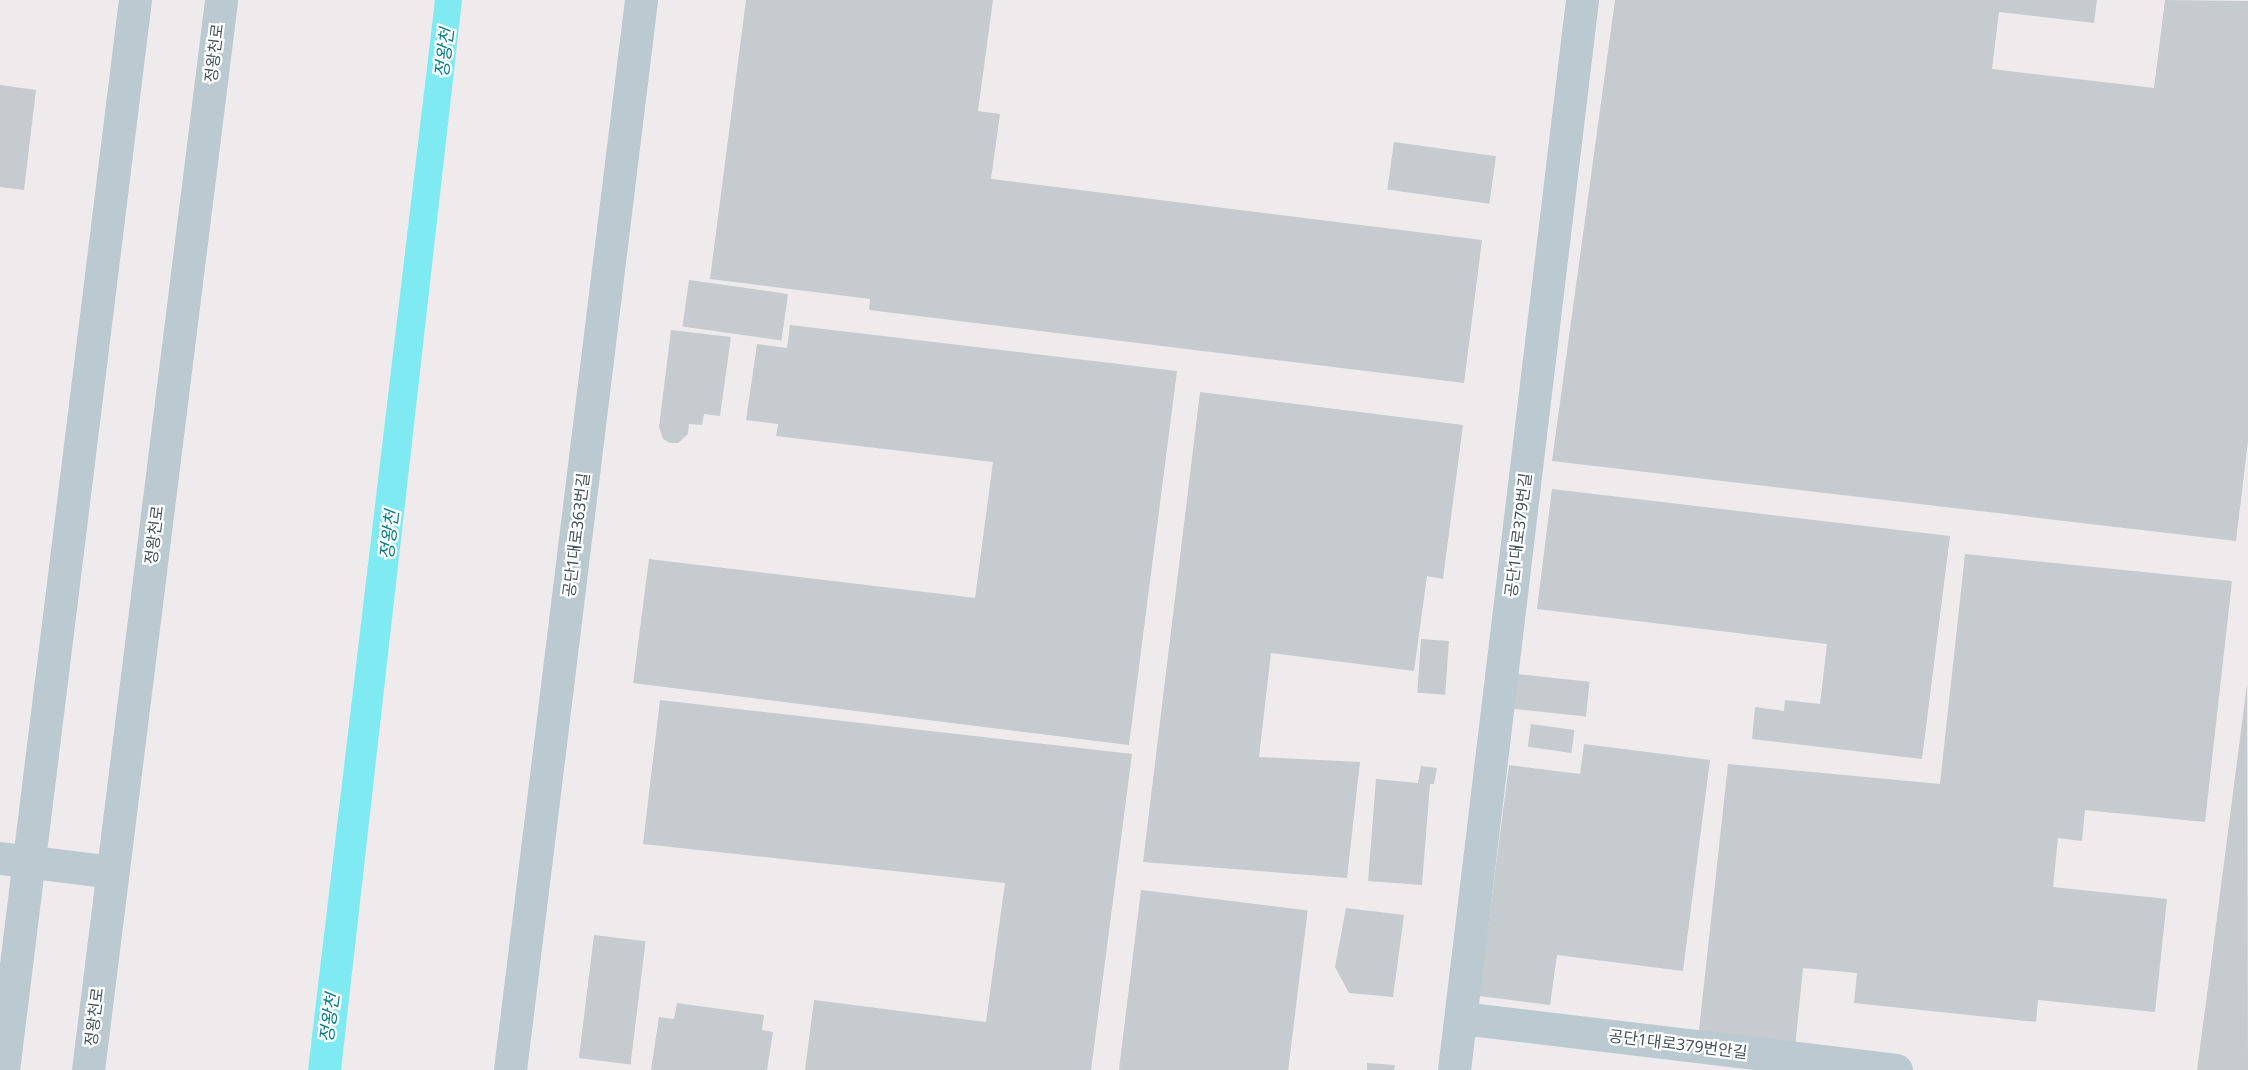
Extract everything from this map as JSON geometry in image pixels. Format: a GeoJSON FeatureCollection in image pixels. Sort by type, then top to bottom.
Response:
{"type":"FeatureCollection","features":[{"type":"Feature","properties":{"kind":"street"},"geometry":{"type":"LineString","coordinates":[[3,1070],[14,860],[135,0]]}},
{"type":"Feature","properties":{"kind":"street","name":"정왕천로"},"geometry":{"type":"LineString","coordinates":[[88,1070],[221,0]]}},
{"type":"Feature","properties":{"kind":"street","name":"공단1대로363번길"},"geometry":{"type":"LineString","coordinates":[[510,1070],[641,0]]}},
{"type":"Feature","properties":{"kind":"street","name":"공단1대로379번길"},"geometry":{"type":"LineString","coordinates":[[1454,1070],[1582,0]]}},
{"type":"Feature","properties":{"kind":"street"},"geometry":{"type":"LineString","coordinates":[[14,860],[112,872]]}},
{"type":"Feature","properties":{"kind":"street","name":"공단1대로379번안길"},"geometry":{"type":"LineString","coordinates":[[1461,1018],[1896,1070]]}},
{"type":"Feature","properties":{"kind":"water","name":"정왕천"},"geometry":{"type":"Polygon","coordinates":[[[435,0],[462,0],[341,1070],[308,1070],[435,0]]]}},
{"type":"Feature","properties":{"kind":"building"},"geometry":{"type":"Polygon","coordinates":[[[746,0],[993,0],[978,111],[1000,114],[991,179],[1482,240],[1464,383],[869,310],[870,299],[710,279],[746,0]]]}},
{"type":"Feature","properties":{"kind":"building"},"geometry":{"type":"Polygon","coordinates":[[[1615,0],[2097,0],[2094,23],[1999,12],[1992,69],[2154,88],[2165,0],[2248,1],[2248,441],[2236,541],[1552,461],[1615,0]]]}},
{"type":"Feature","properties":{"kind":"building"},"geometry":{"type":"Polygon","coordinates":[[[0,85],[36,90],[24,190],[0,187],[0,85]]]}},
{"type":"Feature","properties":{"kind":"building"},"geometry":{"type":"Polygon","coordinates":[[[1394,142],[1496,156],[1489,204],[1387,190],[1394,142]]]}},
{"type":"Feature","properties":{"kind":"building"},"geometry":{"type":"Polygon","coordinates":[[[689,280],[788,294],[781,340],[682,327],[689,280]]]}},
{"type":"Feature","properties":{"kind":"building"},"geometry":{"type":"Polygon","coordinates":[[[790,325],[1177,371],[1129,745],[633,683],[649,559],[975,598],[993,462],[776,436],[778,424],[746,420],[757,344],[787,348],[790,325]]]}},
{"type":"Feature","properties":{"kind":"building"},"geometry":{"type":"Polygon","coordinates":[[[671,330],[731,337],[720,416],[704,414],[702,425],[689,424],[688,434],[678,443],[670,443],[663,439],[659,427],[671,330]]]}},
{"type":"Feature","properties":{"kind":"building"},"geometry":{"type":"Polygon","coordinates":[[[1200,392],[1463,425],[1443,579],[1427,576],[1414,671],[1271,653],[1259,757],[1360,762],[1347,878],[1143,862],[1200,392]]]}},
{"type":"Feature","properties":{"kind":"building"},"geometry":{"type":"Polygon","coordinates":[[[1552,489],[1950,536],[1922,759],[1752,739],[1755,707],[1784,711],[1785,700],[1820,704],[1827,644],[1537,609],[1552,489]]]}},
{"type":"Feature","properties":{"kind":"building"},"geometry":{"type":"Polygon","coordinates":[[[1965,554],[2232,581],[2205,822],[2085,810],[2082,841],[2058,838],[2053,887],[2167,899],[2155,1012],[2038,1000],[2036,1022],[1854,1003],[1857,973],[1803,968],[1795,1048],[1698,1039],[1728,764],[1940,784],[1965,554]]]}},
{"type":"Feature","properties":{"kind":"building"},"geometry":{"type":"Polygon","coordinates":[[[1421,639],[1449,641],[1445,695],[1417,693],[1421,639]]]}},
{"type":"Feature","properties":{"kind":"building"},"geometry":{"type":"Polygon","coordinates":[[[1517,674],[1590,682],[1586,716],[1513,709],[1517,674]]]}},
{"type":"Feature","properties":{"kind":"building"},"geometry":{"type":"Polygon","coordinates":[[[2247,684],[2248,1070],[2197,1070],[2208,987],[2247,684]]]}},
{"type":"Feature","properties":{"kind":"building"},"geometry":{"type":"Polygon","coordinates":[[[660,700],[1132,754],[1091,1070],[805,1070],[814,1000],[986,1022],[1005,883],[643,844],[660,700]]]}},
{"type":"Feature","properties":{"kind":"building"},"geometry":{"type":"Polygon","coordinates":[[[1531,724],[1575,730],[1571,753],[1528,747],[1531,724]]]}},
{"type":"Feature","properties":{"kind":"building"},"geometry":{"type":"Polygon","coordinates":[[[1584,744],[1710,760],[1683,971],[1557,955],[1550,1005],[1479,996],[1509,765],[1580,774],[1584,744]]]}},
{"type":"Feature","properties":{"kind":"building"},"geometry":{"type":"Polygon","coordinates":[[[1421,766],[1437,768],[1434,784],[1430,784],[1422,885],[1368,881],[1376,779],[1418,783],[1421,766]]]}},
{"type":"Feature","properties":{"kind":"building"},"geometry":{"type":"Polygon","coordinates":[[[1141,890],[1308,910],[1288,1070],[1119,1070],[1141,890]]]}},
{"type":"Feature","properties":{"kind":"building"},"geometry":{"type":"Polygon","coordinates":[[[1346,908],[1404,915],[1393,997],[1349,993],[1335,967],[1346,908]]]}},
{"type":"Feature","properties":{"kind":"building"},"geometry":{"type":"Polygon","coordinates":[[[594,935],[646,941],[631,1064],[579,1058],[594,935]]]}},
{"type":"Feature","properties":{"kind":"building"},"geometry":{"type":"Polygon","coordinates":[[[677,1003],[764,1015],[762,1030],[773,1032],[767,1070],[651,1070],[659,1017],[674,1019],[677,1003]]]}},
{"type":"Feature","properties":{"kind":"building"},"geometry":{"type":"Polygon","coordinates":[[[1367,1063],[1395,1065],[1394,1070],[1367,1070],[1367,1063]]]}}]}
